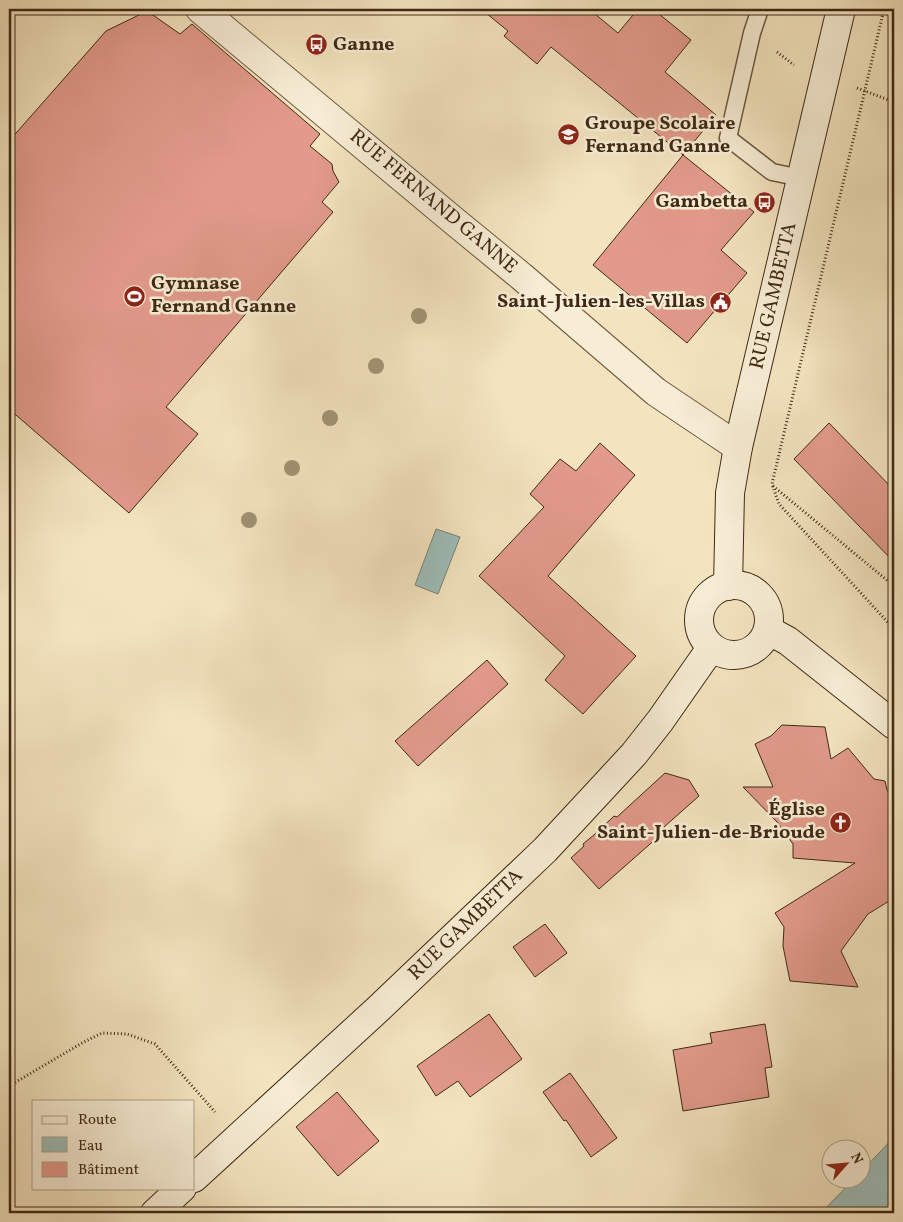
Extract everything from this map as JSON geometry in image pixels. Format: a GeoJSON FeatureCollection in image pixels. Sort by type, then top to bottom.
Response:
{"type":"FeatureCollection","features":[{"type":"Feature","properties":{"kind":"street","name":"RUE FERNAND GANNE"},"geometry":{"type":"LineString","coordinates":[[200,9],[521,276],[656,392],[738,447]]}},
{"type":"Feature","properties":{"kind":"street","name":"RUE GAMBETTA"},"geometry":{"type":"LineString","coordinates":[[728,586],[730,493],[738,447],[841,9]]}},
{"type":"Feature","properties":{"kind":"street"},"geometry":{"type":"LineString","coordinates":[[728,586],[740,586],[751,590],[760,597],[766,607],[769,619],[768,630],[763,641],[755,649],[733,656],[722,654],[711,648],[704,639],[699,628],[698,617],[701,606],[708,596],[718,589],[728,586]]}},
{"type":"Feature","properties":{"kind":"street"},"geometry":{"type":"LineString","coordinates":[[768,630],[788,641],[894,725]]}},
{"type":"Feature","properties":{"kind":"street","name":"RUE GAMBETTA"},"geometry":{"type":"LineString","coordinates":[[195,1177],[376,1010],[545,850],[634,754],[660,721],[711,648]]}},
{"type":"Feature","properties":{"kind":"street"},"geometry":{"type":"LineString","coordinates":[[155,1213],[180,1190]]}},
{"type":"Feature","properties":{"kind":"lane"},"geometry":{"type":"LineString","coordinates":[[760,9],[752,32],[728,138],[772,172],[801,178]]}},
{"type":"Feature","properties":{"kind":"path"},"geometry":{"type":"LineString","coordinates":[[884,9],[772,484],[779,504],[894,629]]}},
{"type":"Feature","properties":{"kind":"path"},"geometry":{"type":"LineString","coordinates":[[772,484],[894,586]]}},
{"type":"Feature","properties":{"kind":"path"},"geometry":{"type":"LineString","coordinates":[[9,1086],[102,1033],[127,1034],[155,1044],[238,1137]]}},
{"type":"Feature","properties":{"kind":"water"},"geometry":{"type":"Polygon","coordinates":[[[436,529],[460,537],[438,594],[415,585],[436,529]]]}},
{"type":"Feature","properties":{"kind":"water"},"geometry":{"type":"Polygon","coordinates":[[[894,1137],[894,1213],[821,1213],[843,1190],[870,1190],[870,1162],[894,1137]]]}},
{"type":"Feature","properties":{"kind":"building"},"geometry":{"type":"Polygon","coordinates":[[[481,9],[589,9],[618,33],[638,9],[653,9],[691,40],[665,72],[716,115],[683,155],[551,47],[537,64],[504,36],[508,31],[481,9]]]}},
{"type":"Feature","properties":{"kind":"building","name":"Gymnase Fernand Ganne"},"geometry":{"type":"Polygon","coordinates":[[[143,13],[153,15],[180,34],[192,24],[320,134],[310,146],[332,164],[333,171],[339,182],[322,202],[333,212],[166,407],[198,434],[129,513],[9,409],[9,141],[106,31],[143,13]]]}},
{"type":"Feature","properties":{"kind":"building"},"geometry":{"type":"Polygon","coordinates":[[[683,155],[754,212],[721,250],[747,273],[687,343],[593,265],[683,155]]]}},
{"type":"Feature","properties":{"kind":"building"},"geometry":{"type":"Polygon","coordinates":[[[829,423],[894,490],[894,562],[794,459],[829,423]]]}},
{"type":"Feature","properties":{"kind":"building"},"geometry":{"type":"Polygon","coordinates":[[[600,443],[635,475],[548,576],[636,656],[583,714],[545,680],[565,656],[479,576],[544,507],[530,494],[560,459],[576,471],[600,443]]]}},
{"type":"Feature","properties":{"kind":"building"},"geometry":{"type":"Polygon","coordinates":[[[487,660],[508,684],[418,766],[395,741],[487,660]]]}},
{"type":"Feature","properties":{"kind":"building","name":"Église Saint-Julien-de-Brioude"},"geometry":{"type":"Polygon","coordinates":[[[782,725],[825,727],[831,759],[848,748],[874,779],[885,781],[887,790],[894,799],[894,898],[868,914],[841,951],[858,987],[790,981],[783,946],[784,927],[775,913],[855,863],[793,858],[793,844],[777,822],[743,787],[773,787],[755,744],[771,736],[782,725]]]}},
{"type":"Feature","properties":{"kind":"building"},"geometry":{"type":"Polygon","coordinates":[[[665,773],[689,780],[699,796],[664,827],[666,830],[599,889],[571,858],[584,846],[583,844],[614,816],[617,817],[665,773]]]}},
{"type":"Feature","properties":{"kind":"building"},"geometry":{"type":"Polygon","coordinates":[[[545,924],[567,953],[535,977],[513,947],[545,924]]]}},
{"type":"Feature","properties":{"kind":"building"},"geometry":{"type":"Polygon","coordinates":[[[489,1014],[522,1059],[470,1097],[458,1081],[436,1096],[417,1066],[489,1014]]]}},
{"type":"Feature","properties":{"kind":"building"},"geometry":{"type":"Polygon","coordinates":[[[765,1024],[772,1067],[765,1068],[769,1097],[683,1111],[673,1050],[712,1043],[710,1033],[765,1024]]]}},
{"type":"Feature","properties":{"kind":"building"},"geometry":{"type":"Polygon","coordinates":[[[570,1073],[617,1138],[591,1157],[566,1120],[564,1121],[543,1092],[570,1073]]]}},
{"type":"Feature","properties":{"kind":"building"},"geometry":{"type":"Polygon","coordinates":[[[337,1092],[379,1141],[338,1176],[296,1127],[337,1092]]]}},
{"type":"Feature","properties":{"kind":"place","name":"Ganne"},"geometry":{"type":"Point","coordinates":[317,45]}},
{"type":"Feature","properties":{"kind":"place","name":"Groupe Scolaire Fernand Ganne"},"geometry":{"type":"Point","coordinates":[569,135]}},
{"type":"Feature","properties":{"kind":"place","name":"Gambetta"},"geometry":{"type":"Point","coordinates":[764,202]}},
{"type":"Feature","properties":{"kind":"place","name":"Gymnase Fernand Ganne"},"geometry":{"type":"Point","coordinates":[135,296]}},
{"type":"Feature","properties":{"kind":"place","name":"Saint-Julien-les-Villas"},"geometry":{"type":"Point","coordinates":[721,302]}},
{"type":"Feature","properties":{"kind":"place","name":"Église Saint-Julien-de-Brioude"},"geometry":{"type":"Point","coordinates":[841,822]}}]}
